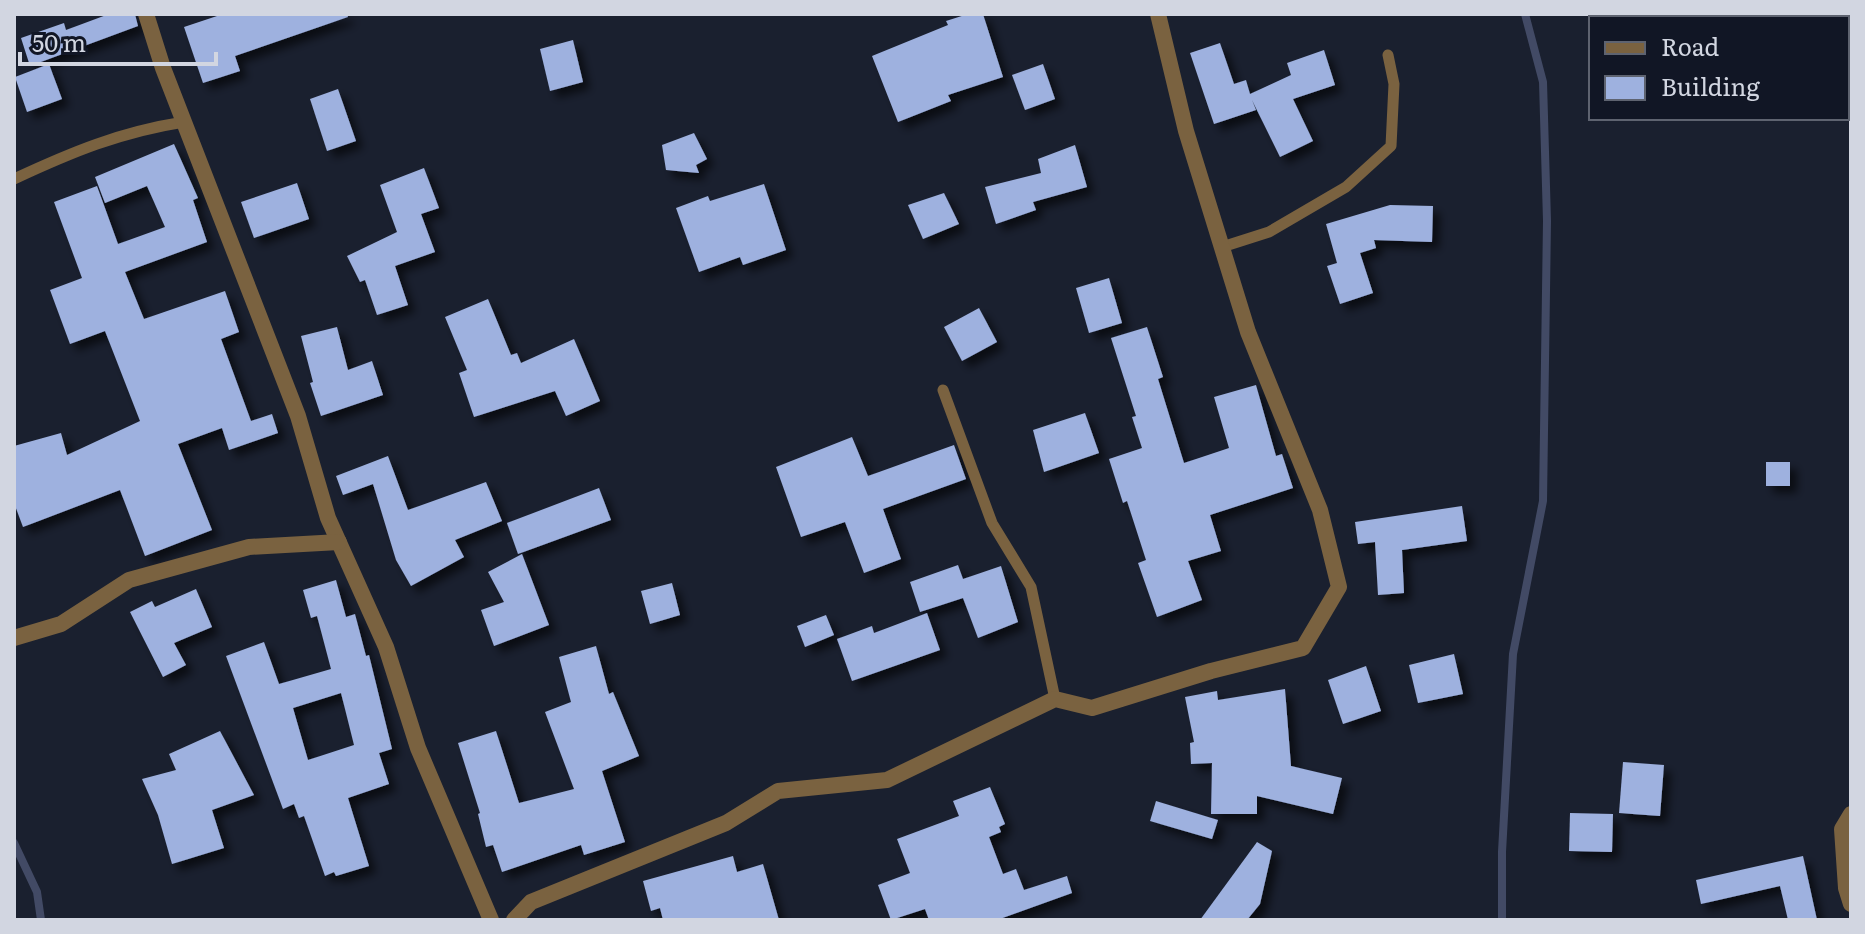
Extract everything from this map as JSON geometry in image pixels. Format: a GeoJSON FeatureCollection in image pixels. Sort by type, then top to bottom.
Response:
{"type":"FeatureCollection","features":[{"type":"Feature","properties":{"kind":"street"},"geometry":{"type":"LineString","coordinates":[[146,14],[184,122],[298,416],[328,518],[386,647],[418,748],[491,920]]}},
{"type":"Feature","properties":{"kind":"street"},"geometry":{"type":"LineString","coordinates":[[514,920],[531,902],[726,823],[778,791],[887,780],[1055,699],[1092,708],[1211,671],[1303,648],[1339,587],[1320,510],[1248,332],[1186,131],[1158,14]]}},
{"type":"Feature","properties":{"kind":"street"},"geometry":{"type":"LineString","coordinates":[[14,638],[61,624],[129,580],[249,547],[339,542]]}},
{"type":"Feature","properties":{"kind":"street"},"geometry":{"type":"LineString","coordinates":[[1851,814],[1842,829],[1846,888],[1851,904]]}},
{"type":"Feature","properties":{"kind":"lane"},"geometry":{"type":"LineString","coordinates":[[1222,247],[1269,232],[1346,187],[1391,146],[1394,84],[1388,55]]}},
{"type":"Feature","properties":{"kind":"lane"},"geometry":{"type":"LineString","coordinates":[[14,179],[80,148],[146,128],[184,122]]}},
{"type":"Feature","properties":{"kind":"lane"},"geometry":{"type":"LineString","coordinates":[[943,390],[992,523],[1031,587],[1055,699]]}},
{"type":"Feature","properties":{"kind":"building"},"geometry":{"type":"Polygon","coordinates":[[[109,14],[135,14],[138,26],[30,66],[21,38],[64,23],[66,30],[109,14]]]}},
{"type":"Feature","properties":{"kind":"building"},"geometry":{"type":"Polygon","coordinates":[[[223,14],[347,14],[348,17],[235,56],[240,71],[203,83],[184,27],[223,14]]]}},
{"type":"Feature","properties":{"kind":"building"},"geometry":{"type":"Polygon","coordinates":[[[968,14],[983,14],[1003,77],[948,95],[951,101],[898,122],[872,56],[948,25],[946,21],[968,14]]]}},
{"type":"Feature","properties":{"kind":"building"},"geometry":{"type":"Polygon","coordinates":[[[573,40],[583,82],[550,91],[540,49],[573,40]]]}},
{"type":"Feature","properties":{"kind":"building"},"geometry":{"type":"Polygon","coordinates":[[[1220,43],[1234,84],[1246,80],[1250,94],[1291,75],[1287,63],[1324,50],[1335,85],[1293,99],[1313,141],[1280,157],[1252,100],[1256,110],[1214,124],[1190,53],[1220,43]]]}},
{"type":"Feature","properties":{"kind":"building"},"geometry":{"type":"Polygon","coordinates":[[[49,64],[62,99],[27,112],[15,77],[49,64]]]}},
{"type":"Feature","properties":{"kind":"building"},"geometry":{"type":"Polygon","coordinates":[[[1043,64],[1055,99],[1025,110],[1012,75],[1043,64]]]}},
{"type":"Feature","properties":{"kind":"building"},"geometry":{"type":"Polygon","coordinates":[[[338,89],[356,141],[327,151],[310,99],[338,89]]]}},
{"type":"Feature","properties":{"kind":"building"},"geometry":{"type":"Polygon","coordinates":[[[694,133],[707,159],[696,165],[699,173],[666,170],[662,145],[694,133]]]}},
{"type":"Feature","properties":{"kind":"building"},"geometry":{"type":"Polygon","coordinates":[[[174,144],[198,198],[193,200],[207,242],[125,272],[144,319],[225,291],[239,332],[221,339],[251,421],[272,414],[278,433],[229,450],[222,428],[178,444],[212,530],[145,556],[120,490],[23,527],[14,503],[14,446],[61,433],[67,455],[140,421],[105,331],[70,344],[50,290],[82,278],[54,202],[97,186],[118,244],[165,227],[147,186],[105,203],[95,177],[174,144]]]}},
{"type":"Feature","properties":{"kind":"building"},"geometry":{"type":"Polygon","coordinates":[[[1075,145],[1087,187],[1033,202],[1036,210],[996,224],[985,187],[1041,173],[1038,159],[1075,145]]]}},
{"type":"Feature","properties":{"kind":"building"},"geometry":{"type":"Polygon","coordinates":[[[424,168],[439,208],[421,214],[435,252],[395,266],[408,305],[377,315],[365,280],[360,282],[347,256],[397,232],[380,185],[424,168]]]}},
{"type":"Feature","properties":{"kind":"building"},"geometry":{"type":"Polygon","coordinates":[[[297,183],[309,219],[254,238],[241,202],[297,183]]]}},
{"type":"Feature","properties":{"kind":"building"},"geometry":{"type":"Polygon","coordinates":[[[764,184],[786,250],[743,265],[740,257],[699,272],[676,208],[708,196],[710,201],[764,184]]]}},
{"type":"Feature","properties":{"kind":"building"},"geometry":{"type":"Polygon","coordinates":[[[944,193],[959,224],[923,239],[908,205],[944,193]]]}},
{"type":"Feature","properties":{"kind":"building"},"geometry":{"type":"Polygon","coordinates":[[[1390,205],[1433,206],[1432,242],[1374,240],[1376,248],[1360,253],[1373,293],[1340,304],[1327,266],[1337,263],[1326,224],[1390,205]]]}},
{"type":"Feature","properties":{"kind":"building"},"geometry":{"type":"Polygon","coordinates":[[[1109,278],[1122,323],[1089,333],[1076,288],[1109,278]]]}},
{"type":"Feature","properties":{"kind":"building"},"geometry":{"type":"Polygon","coordinates":[[[488,299],[511,355],[517,353],[521,363],[574,339],[600,401],[566,416],[555,391],[474,417],[459,373],[467,370],[445,317],[488,299]]]}},
{"type":"Feature","properties":{"kind":"building"},"geometry":{"type":"Polygon","coordinates":[[[979,308],[997,342],[962,361],[944,327],[979,308]]]}},
{"type":"Feature","properties":{"kind":"building"},"geometry":{"type":"Polygon","coordinates":[[[337,327],[348,370],[372,361],[383,395],[321,416],[310,383],[313,382],[301,336],[337,327]]]}},
{"type":"Feature","properties":{"kind":"building"},"geometry":{"type":"Polygon","coordinates":[[[1147,327],[1163,377],[1158,379],[1184,463],[1229,448],[1214,397],[1256,385],[1276,456],[1282,454],[1293,488],[1210,515],[1221,551],[1188,561],[1202,600],[1157,617],[1138,563],[1146,560],[1127,501],[1123,503],[1109,459],[1142,448],[1132,417],[1136,416],[1111,338],[1147,327]]]}},
{"type":"Feature","properties":{"kind":"building"},"geometry":{"type":"Polygon","coordinates":[[[1085,413],[1099,453],[1044,472],[1033,430],[1085,413]]]}},
{"type":"Feature","properties":{"kind":"building"},"geometry":{"type":"Polygon","coordinates":[[[852,437],[868,476],[954,445],[966,479],[883,509],[901,559],[864,573],[845,522],[801,537],[776,467],[852,437]]]}},
{"type":"Feature","properties":{"kind":"building"},"geometry":{"type":"Polygon","coordinates":[[[388,456],[408,510],[486,482],[502,521],[455,540],[464,557],[411,586],[396,560],[373,484],[343,495],[336,476],[388,456]]]}},
{"type":"Feature","properties":{"kind":"building"},"geometry":{"type":"Polygon","coordinates":[[[1766,462],[1790,462],[1790,486],[1766,486],[1766,462]]]}},
{"type":"Feature","properties":{"kind":"building"},"geometry":{"type":"Polygon","coordinates":[[[599,488],[611,520],[518,554],[507,523],[599,488]]]}},
{"type":"Feature","properties":{"kind":"building"},"geometry":{"type":"Polygon","coordinates":[[[1462,506],[1467,541],[1402,550],[1404,593],[1378,595],[1375,542],[1358,544],[1355,522],[1462,506]]]}},
{"type":"Feature","properties":{"kind":"building"},"geometry":{"type":"Polygon","coordinates":[[[522,554],[549,625],[494,646],[481,610],[504,602],[488,572],[522,554]]]}},
{"type":"Feature","properties":{"kind":"building"},"geometry":{"type":"Polygon","coordinates":[[[958,565],[963,579],[1001,566],[1018,622],[978,638],[963,598],[920,612],[910,582],[958,565]]]}},
{"type":"Feature","properties":{"kind":"building"},"geometry":{"type":"Polygon","coordinates":[[[336,580],[346,617],[355,614],[366,656],[369,655],[392,749],[379,753],[389,784],[348,798],[369,866],[336,876],[334,872],[325,876],[304,816],[299,818],[294,804],[283,809],[226,656],[264,642],[279,684],[331,669],[317,616],[311,618],[303,590],[336,580]],[[341,693],[293,708],[308,760],[354,745],[341,693]]]}},
{"type":"Feature","properties":{"kind":"building"},"geometry":{"type":"Polygon","coordinates":[[[672,583],[680,615],[650,624],[641,591],[672,583]]]}},
{"type":"Feature","properties":{"kind":"building"},"geometry":{"type":"Polygon","coordinates":[[[196,589],[212,627],[174,643],[186,665],[163,677],[130,612],[152,601],[155,607],[196,589]]]}},
{"type":"Feature","properties":{"kind":"building"},"geometry":{"type":"Polygon","coordinates":[[[927,613],[940,650],[852,681],[837,639],[872,626],[874,633],[927,613]]]}},
{"type":"Feature","properties":{"kind":"building"},"geometry":{"type":"Polygon","coordinates":[[[826,615],[834,635],[805,647],[797,626],[826,615]]]}},
{"type":"Feature","properties":{"kind":"building"},"geometry":{"type":"Polygon","coordinates":[[[596,646],[609,694],[613,692],[639,756],[602,771],[625,842],[584,855],[581,845],[502,872],[493,845],[486,847],[480,813],[458,743],[496,731],[519,803],[574,789],[545,712],[571,702],[559,657],[596,646]]]}},
{"type":"Feature","properties":{"kind":"building"},"geometry":{"type":"Polygon","coordinates":[[[1454,654],[1463,694],[1418,703],[1409,665],[1454,654]]]}},
{"type":"Feature","properties":{"kind":"building"},"geometry":{"type":"Polygon","coordinates":[[[1366,666],[1381,711],[1343,724],[1328,680],[1366,666]]]}},
{"type":"Feature","properties":{"kind":"building"},"geometry":{"type":"Polygon","coordinates":[[[1285,689],[1291,766],[1342,778],[1333,814],[1257,796],[1257,814],[1211,814],[1212,763],[1191,764],[1190,743],[1194,742],[1185,697],[1217,691],[1218,700],[1285,689]]]}},
{"type":"Feature","properties":{"kind":"building"},"geometry":{"type":"Polygon","coordinates":[[[220,731],[254,795],[212,810],[224,848],[172,864],[158,815],[142,779],[176,770],[169,754],[220,731]]]}},
{"type":"Feature","properties":{"kind":"building"},"geometry":{"type":"Polygon","coordinates":[[[1623,762],[1664,765],[1660,816],[1619,813],[1623,762]]]}},
{"type":"Feature","properties":{"kind":"building"},"geometry":{"type":"Polygon","coordinates":[[[990,787],[1005,824],[999,827],[1001,832],[989,837],[1003,874],[1016,869],[1024,890],[1067,876],[1072,893],[997,920],[929,920],[925,909],[891,920],[878,885],[910,873],[897,839],[959,816],[953,801],[990,787]]]}},
{"type":"Feature","properties":{"kind":"building"},"geometry":{"type":"Polygon","coordinates":[[[1156,801],[1218,820],[1212,839],[1150,821],[1156,801]]]}},
{"type":"Feature","properties":{"kind":"building"},"geometry":{"type":"Polygon","coordinates":[[[1570,813],[1613,814],[1612,852],[1569,851],[1570,813]]]}},
{"type":"Feature","properties":{"kind":"building"},"geometry":{"type":"Polygon","coordinates":[[[1257,842],[1272,851],[1260,904],[1247,920],[1200,920],[1257,842]]]}},
{"type":"Feature","properties":{"kind":"building"},"geometry":{"type":"Polygon","coordinates":[[[733,856],[737,872],[763,864],[779,920],[663,920],[660,908],[651,911],[643,881],[733,856]]]}},
{"type":"Feature","properties":{"kind":"building"},"geometry":{"type":"Polygon","coordinates":[[[1803,856],[1817,920],[1788,920],[1780,886],[1701,904],[1696,880],[1803,856]]]}},
{"type":"Feature","properties":{"kind":"waterway"},"geometry":{"type":"LineString","coordinates":[[1502,920],[1502,852],[1513,654],[1543,501],[1547,221],[1543,82],[1525,14]]}},
{"type":"Feature","properties":{"kind":"waterway"},"geometry":{"type":"LineString","coordinates":[[14,843],[37,892],[41,920]]}}]}
